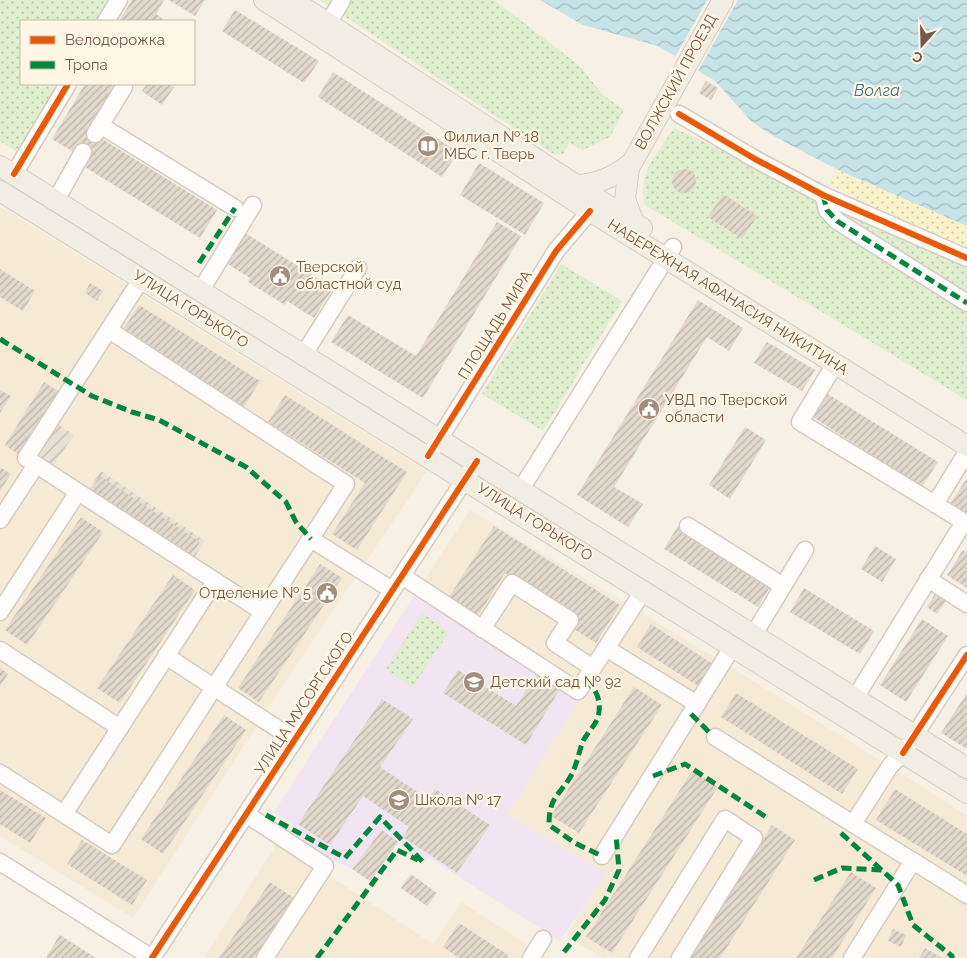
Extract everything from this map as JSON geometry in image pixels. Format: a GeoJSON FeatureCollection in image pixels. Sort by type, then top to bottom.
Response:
{"type":"FeatureCollection","features":[{"type":"Feature","properties":{"kind":"main road","name":"НАБЕРЕЖНАЯ АФАНАСИЯ НИКИТИНА"},"geometry":{"type":"LineString","coordinates":[[264,0],[594,206],[835,364],[967,446]]}},
{"type":"Feature","properties":{"kind":"main road","name":"НАБЕРЕЖНАЯ АФАНАСИЯ НИКИТИНА"},"geometry":{"type":"LineString","coordinates":[[292,0],[574,184],[594,206],[632,222]]}},
{"type":"Feature","properties":{"kind":"main road","name":"ВОЛЖСКИЙ ПРОЕЗД"},"geometry":{"type":"LineString","coordinates":[[594,206],[630,164],[723,0]]}},
{"type":"Feature","properties":{"kind":"main road","name":"ВОЛЖСКИЙ ПРОЕЗД"},"geometry":{"type":"LineString","coordinates":[[574,184],[589,184],[603,180],[630,164]]}},
{"type":"Feature","properties":{"kind":"main road","name":"ВОЛЖСКИЙ ПРОЕЗД"},"geometry":{"type":"LineString","coordinates":[[630,164],[626,179],[625,195],[632,222],[642,239],[663,251]]}},
{"type":"Feature","properties":{"kind":"main road","name":"УЛИЦА ГОРЬКОГО"},"geometry":{"type":"LineString","coordinates":[[7,170],[477,461],[967,768]]}},
{"type":"Feature","properties":{"kind":"main road","name":"УЛИЦА ГОРЬКОГО"},"geometry":{"type":"LineString","coordinates":[[0,191],[644,590],[967,793]]}},
{"type":"Feature","properties":{"kind":"main road","name":"НАБЕРЕЖНАЯ АФАНАСИЯ НИКИТИНА"},"geometry":{"type":"LineString","coordinates":[[663,251],[967,430]]}},
{"type":"Feature","properties":{"kind":"street"},"geometry":{"type":"LineString","coordinates":[[107,20],[119,0]]}},
{"type":"Feature","properties":{"kind":"street"},"geometry":{"type":"LineString","coordinates":[[328,24],[342,0]]}},
{"type":"Feature","properties":{"kind":"street"},"geometry":{"type":"LineString","coordinates":[[7,170],[67,85]]}},
{"type":"Feature","properties":{"kind":"street"},"geometry":{"type":"LineString","coordinates":[[124,87],[97,130],[235,208]]}},
{"type":"Feature","properties":{"kind":"street"},"geometry":{"type":"LineString","coordinates":[[679,114],[755,159],[823,195],[967,258]]}},
{"type":"Feature","properties":{"kind":"street"},"geometry":{"type":"LineString","coordinates":[[56,200],[84,152]]}},
{"type":"Feature","properties":{"kind":"street"},"geometry":{"type":"LineString","coordinates":[[823,195],[827,210],[837,221],[967,303]]}},
{"type":"Feature","properties":{"kind":"street"},"geometry":{"type":"LineString","coordinates":[[200,290],[253,205]]}},
{"type":"Feature","properties":{"kind":"street","name":"ПЛОЩАДЬ МИРА"},"geometry":{"type":"LineString","coordinates":[[428,456],[556,252],[594,206]]}},
{"type":"Feature","properties":{"kind":"street"},"geometry":{"type":"LineString","coordinates":[[521,489],[650,285],[663,251]]}},
{"type":"Feature","properties":{"kind":"street"},"geometry":{"type":"LineString","coordinates":[[304,354],[358,268]]}},
{"type":"Feature","properties":{"kind":"street"},"geometry":{"type":"LineString","coordinates":[[142,278],[26,458],[263,612]]}},
{"type":"Feature","properties":{"kind":"street"},"geometry":{"type":"LineString","coordinates":[[0,773],[112,845],[346,484],[108,330]]}},
{"type":"Feature","properties":{"kind":"street"},"geometry":{"type":"LineString","coordinates":[[835,364],[800,422],[964,522],[855,698]]}},
{"type":"Feature","properties":{"kind":"street"},"geometry":{"type":"LineString","coordinates":[[935,504],[967,452]]}},
{"type":"Feature","properties":{"kind":"street","name":"УЛИЦА МУСОРГСКОГО"},"geometry":{"type":"LineString","coordinates":[[152,958],[477,461]]}},
{"type":"Feature","properties":{"kind":"street"},"geometry":{"type":"LineString","coordinates":[[0,520],[36,465]]}},
{"type":"Feature","properties":{"kind":"street"},"geometry":{"type":"LineString","coordinates":[[0,612],[78,492]]}},
{"type":"Feature","properties":{"kind":"street"},"geometry":{"type":"LineString","coordinates":[[688,526],[783,586]]}},
{"type":"Feature","properties":{"kind":"street"},"geometry":{"type":"LineString","coordinates":[[310,539],[392,590]]}},
{"type":"Feature","properties":{"kind":"street"},"geometry":{"type":"LineString","coordinates":[[754,634],[805,550]]}},
{"type":"Feature","properties":{"kind":"street"},"geometry":{"type":"LineString","coordinates":[[402,576],[578,691],[644,590]]}},
{"type":"Feature","properties":{"kind":"street"},"geometry":{"type":"LineString","coordinates":[[928,579],[967,604]]}},
{"type":"Feature","properties":{"kind":"street"},"geometry":{"type":"LineString","coordinates":[[64,814],[215,581]]}},
{"type":"Feature","properties":{"kind":"street"},"geometry":{"type":"LineString","coordinates":[[482,629],[512,583],[570,620],[555,643],[593,668]]}},
{"type":"Feature","properties":{"kind":"street"},"geometry":{"type":"LineString","coordinates":[[602,856],[733,646]]}},
{"type":"Feature","properties":{"kind":"street"},"geometry":{"type":"LineString","coordinates":[[606,648],[697,704]]}},
{"type":"Feature","properties":{"kind":"street"},"geometry":{"type":"LineString","coordinates":[[0,650],[120,728]]}},
{"type":"Feature","properties":{"kind":"street"},"geometry":{"type":"LineString","coordinates":[[853,824],[890,766],[903,753],[967,655]]}},
{"type":"Feature","properties":{"kind":"street"},"geometry":{"type":"LineString","coordinates":[[166,656],[295,740]]}},
{"type":"Feature","properties":{"kind":"street"},"geometry":{"type":"LineString","coordinates":[[715,737],[967,895]]}},
{"type":"Feature","properties":{"kind":"street"},"geometry":{"type":"LineString","coordinates":[[246,814],[325,866],[265,958]]}},
{"type":"Feature","properties":{"kind":"street"},"geometry":{"type":"LineString","coordinates":[[638,958],[725,819],[754,838],[680,958]]}},
{"type":"Feature","properties":{"kind":"street"},"geometry":{"type":"LineString","coordinates":[[852,958],[913,861]]}},
{"type":"Feature","properties":{"kind":"street"},"geometry":{"type":"LineString","coordinates":[[0,862],[152,958]]}},
{"type":"Feature","properties":{"kind":"street"},"geometry":{"type":"LineString","coordinates":[[531,958],[544,939]]}},
{"type":"Feature","properties":{"kind":"shaded area"},"geometry":{"type":"Polygon","coordinates":[[[0,206],[427,471],[287,679],[133,918],[0,836],[0,206]]]}},
{"type":"Feature","properties":{"kind":"shaded area"},"geometry":{"type":"Polygon","coordinates":[[[56,423],[74,435],[52,467],[34,455],[56,423]]]}},
{"type":"Feature","properties":{"kind":"shaded area"},"geometry":{"type":"Polygon","coordinates":[[[101,471],[205,541],[192,561],[88,491],[101,471]]]}},
{"type":"Feature","properties":{"kind":"shaded area"},"geometry":{"type":"Polygon","coordinates":[[[470,510],[723,662],[967,815],[967,958],[602,958],[566,935],[606,873],[506,815],[531,775],[416,593],[470,510]]]}},
{"type":"Feature","properties":{"kind":"shaded area","name":"Школа № 17"},"geometry":{"type":"Polygon","coordinates":[[[416,593],[583,695],[507,815],[607,873],[560,941],[429,858],[424,863],[399,842],[370,881],[352,869],[289,839],[295,827],[274,812],[416,593]]]}},
{"type":"Feature","properties":{"kind":"shaded area"},"geometry":{"type":"Polygon","coordinates":[[[278,842],[433,944],[461,902],[548,958],[204,958],[278,842]]]}},
{"type":"Feature","properties":{"kind":"green space"},"geometry":{"type":"Polygon","coordinates":[[[0,0],[110,0],[98,20],[20,20],[20,85],[57,85],[16,151],[0,141],[0,0]]]}},
{"type":"Feature","properties":{"kind":"green space"},"geometry":{"type":"Polygon","coordinates":[[[320,0],[494,0],[580,66],[602,94],[624,110],[610,137],[583,150],[569,143],[563,154],[555,155],[320,0]]]}},
{"type":"Feature","properties":{"kind":"green space"},"geometry":{"type":"Polygon","coordinates":[[[674,128],[967,263],[967,400],[645,205],[643,193],[646,173],[674,128]]]}},
{"type":"Feature","properties":{"kind":"green space"},"geometry":{"type":"Polygon","coordinates":[[[561,264],[622,301],[543,431],[482,394],[561,264]]]}},
{"type":"Feature","properties":{"kind":"green space"},"geometry":{"type":"Polygon","coordinates":[[[422,613],[449,632],[413,687],[386,669],[422,613]]]}},
{"type":"Feature","properties":{"kind":"sand"},"geometry":{"type":"Polygon","coordinates":[[[836,169],[967,226],[967,255],[829,184],[836,169]]]}},
{"type":"Feature","properties":{"kind":"water","name":"Волга"},"geometry":{"type":"Polygon","coordinates":[[[540,0],[967,0],[967,226],[836,169],[770,134],[751,121],[715,81],[658,46],[583,25],[540,0]]]}},
{"type":"Feature","properties":{"kind":"pier"},"geometry":{"type":"Polygon","coordinates":[[[707,0],[738,0],[697,73],[674,59],[707,0]]]}},
{"type":"Feature","properties":{"kind":"building"},"geometry":{"type":"Polygon","coordinates":[[[132,0],[164,0],[156,14],[162,20],[120,20],[132,0]]]}},
{"type":"Feature","properties":{"kind":"building"},"geometry":{"type":"Polygon","coordinates":[[[169,0],[205,0],[195,16],[169,0]]]}},
{"type":"Feature","properties":{"kind":"building"},"geometry":{"type":"Polygon","coordinates":[[[235,10],[319,61],[304,83],[222,31],[235,10]]]}},
{"type":"Feature","properties":{"kind":"building"},"geometry":{"type":"Polygon","coordinates":[[[333,72],[458,152],[442,177],[318,97],[333,72]]]}},
{"type":"Feature","properties":{"kind":"building"},"geometry":{"type":"Polygon","coordinates":[[[706,81],[718,88],[711,100],[699,93],[706,81]]]}},
{"type":"Feature","properties":{"kind":"building"},"geometry":{"type":"Polygon","coordinates":[[[84,85],[116,85],[91,132],[217,210],[200,238],[80,164],[77,154],[52,139],[84,85]]]}},
{"type":"Feature","properties":{"kind":"building"},"geometry":{"type":"Polygon","coordinates":[[[146,85],[170,85],[174,87],[162,105],[142,91],[146,85]]]}},
{"type":"Feature","properties":{"kind":"building"},"geometry":{"type":"Polygon","coordinates":[[[479,163],[544,203],[525,235],[460,195],[479,163]]]}},
{"type":"Feature","properties":{"kind":"building"},"geometry":{"type":"Polygon","coordinates":[[[684,169],[692,173],[696,181],[692,189],[684,193],[676,189],[672,181],[676,173],[684,169]]]}},
{"type":"Feature","properties":{"kind":"building"},"geometry":{"type":"Polygon","coordinates":[[[723,194],[757,216],[742,239],[708,217],[723,194]]]}},
{"type":"Feature","properties":{"kind":"building"},"geometry":{"type":"Polygon","coordinates":[[[497,222],[521,236],[423,398],[331,342],[348,315],[416,356],[497,222]]]}},
{"type":"Feature","properties":{"kind":"building"},"geometry":{"type":"Polygon","coordinates":[[[242,231],[333,288],[314,318],[287,301],[285,305],[248,282],[250,278],[223,261],[242,231]]]}},
{"type":"Feature","properties":{"kind":"building"},"geometry":{"type":"Polygon","coordinates":[[[0,269],[35,291],[23,311],[0,297],[0,269]]]}},
{"type":"Feature","properties":{"kind":"building"},"geometry":{"type":"Polygon","coordinates":[[[90,283],[103,291],[97,301],[85,293],[90,283]]]}},
{"type":"Feature","properties":{"kind":"building"},"geometry":{"type":"Polygon","coordinates":[[[698,300],[743,328],[729,351],[707,337],[614,487],[643,504],[628,527],[577,495],[698,300]]]}},
{"type":"Feature","properties":{"kind":"building"},"geometry":{"type":"Polygon","coordinates":[[[139,305],[260,381],[242,410],[121,333],[139,305]]]}},
{"type":"Feature","properties":{"kind":"building"},"geometry":{"type":"Polygon","coordinates":[[[767,342],[815,370],[802,391],[754,363],[767,342]]]}},
{"type":"Feature","properties":{"kind":"building"},"geometry":{"type":"Polygon","coordinates":[[[44,382],[58,391],[18,454],[5,445],[44,382]]]}},
{"type":"Feature","properties":{"kind":"building"},"geometry":{"type":"Polygon","coordinates":[[[0,390],[11,396],[0,413],[0,390]]]}},
{"type":"Feature","properties":{"kind":"building"},"geometry":{"type":"Polygon","coordinates":[[[823,391],[938,462],[922,487],[808,414],[823,391]]]}},
{"type":"Feature","properties":{"kind":"building"},"geometry":{"type":"Polygon","coordinates":[[[285,395],[407,472],[357,550],[332,534],[365,483],[268,422],[285,395]]]}},
{"type":"Feature","properties":{"kind":"building"},"geometry":{"type":"Polygon","coordinates":[[[745,427],[766,440],[730,499],[709,485],[745,427]]]}},
{"type":"Feature","properties":{"kind":"building"},"geometry":{"type":"Polygon","coordinates":[[[0,467],[11,474],[0,491],[0,467]]]}},
{"type":"Feature","properties":{"kind":"building"},"geometry":{"type":"Polygon","coordinates":[[[100,476],[200,542],[191,555],[91,489],[100,476]]]}},
{"type":"Feature","properties":{"kind":"building"},"geometry":{"type":"Polygon","coordinates":[[[967,478],[967,515],[950,504],[967,478]]]}},
{"type":"Feature","properties":{"kind":"building"},"geometry":{"type":"Polygon","coordinates":[[[81,517],[103,532],[27,645],[5,630],[81,517]]]}},
{"type":"Feature","properties":{"kind":"building"},"geometry":{"type":"Polygon","coordinates":[[[494,526],[620,605],[596,643],[572,628],[578,619],[505,573],[475,620],[446,602],[494,526]]]}},
{"type":"Feature","properties":{"kind":"building"},"geometry":{"type":"Polygon","coordinates":[[[678,526],[772,584],[758,607],[664,549],[678,526]]]}},
{"type":"Feature","properties":{"kind":"building"},"geometry":{"type":"Polygon","coordinates":[[[875,546],[896,559],[882,582],[861,569],[875,546]]]}},
{"type":"Feature","properties":{"kind":"building"},"geometry":{"type":"Polygon","coordinates":[[[967,549],[967,588],[947,575],[963,550],[965,552],[967,549]]]}},
{"type":"Feature","properties":{"kind":"building"},"geometry":{"type":"Polygon","coordinates":[[[320,564],[342,578],[259,702],[238,688],[320,564]]]}},
{"type":"Feature","properties":{"kind":"building"},"geometry":{"type":"Polygon","coordinates":[[[173,575],[195,590],[120,703],[97,688],[173,575]]]}},
{"type":"Feature","properties":{"kind":"building"},"geometry":{"type":"Polygon","coordinates":[[[804,588],[874,631],[860,654],[790,612],[804,588]]]}},
{"type":"Feature","properties":{"kind":"building"},"geometry":{"type":"Polygon","coordinates":[[[936,592],[947,599],[937,614],[927,607],[936,592]]]}},
{"type":"Feature","properties":{"kind":"building"},"geometry":{"type":"Polygon","coordinates":[[[922,619],[948,636],[906,702],[880,685],[922,619]]]}},
{"type":"Feature","properties":{"kind":"building"},"geometry":{"type":"Polygon","coordinates":[[[651,624],[713,664],[698,686],[637,647],[651,624]]]}},
{"type":"Feature","properties":{"kind":"building"},"geometry":{"type":"Polygon","coordinates":[[[0,668],[8,674],[0,686],[0,668]]]}},
{"type":"Feature","properties":{"kind":"building"},"geometry":{"type":"Polygon","coordinates":[[[458,670],[516,706],[536,674],[560,689],[526,745],[443,693],[458,670]]]}},
{"type":"Feature","properties":{"kind":"building"},"geometry":{"type":"Polygon","coordinates":[[[634,687],[662,705],[579,833],[551,816],[634,687]]]}},
{"type":"Feature","properties":{"kind":"building"},"geometry":{"type":"Polygon","coordinates":[[[736,693],[858,769],[842,794],[721,717],[736,693]]]}},
{"type":"Feature","properties":{"kind":"building"},"geometry":{"type":"Polygon","coordinates":[[[967,693],[967,749],[941,733],[967,693]]]}},
{"type":"Feature","properties":{"kind":"building"},"geometry":{"type":"Polygon","coordinates":[[[382,699],[413,719],[380,767],[428,799],[435,789],[490,825],[457,873],[403,837],[409,827],[363,796],[330,845],[298,824],[382,699]]]}},
{"type":"Feature","properties":{"kind":"building"},"geometry":{"type":"Polygon","coordinates":[[[224,715],[246,730],[163,854],[141,839],[224,715]]]}},
{"type":"Feature","properties":{"kind":"building"},"geometry":{"type":"Polygon","coordinates":[[[692,771],[718,787],[612,953],[586,937],[692,771]]]}},
{"type":"Feature","properties":{"kind":"building"},"geometry":{"type":"Polygon","coordinates":[[[895,789],[967,834],[967,876],[876,820],[895,789]]]}},
{"type":"Feature","properties":{"kind":"building"},"geometry":{"type":"Polygon","coordinates":[[[0,790],[46,818],[30,843],[0,824],[0,790]]]}},
{"type":"Feature","properties":{"kind":"building"},"geometry":{"type":"Polygon","coordinates":[[[772,825],[795,840],[720,958],[688,958],[772,825]]]}},
{"type":"Feature","properties":{"kind":"building"},"geometry":{"type":"Polygon","coordinates":[[[382,830],[398,842],[370,881],[352,869],[382,830]]]}},
{"type":"Feature","properties":{"kind":"building"},"geometry":{"type":"Polygon","coordinates":[[[82,840],[147,880],[132,905],[67,864],[82,840]]]}},
{"type":"Feature","properties":{"kind":"building"},"geometry":{"type":"Polygon","coordinates":[[[851,872],[876,888],[832,958],[796,958],[851,872]]]}},
{"type":"Feature","properties":{"kind":"building"},"geometry":{"type":"Polygon","coordinates":[[[411,874],[437,893],[427,906],[401,888],[411,874]]]}},
{"type":"Feature","properties":{"kind":"building"},"geometry":{"type":"Polygon","coordinates":[[[270,882],[294,898],[254,958],[219,958],[270,882]]]}},
{"type":"Feature","properties":{"kind":"building"},"geometry":{"type":"Polygon","coordinates":[[[459,923],[508,955],[507,958],[459,958],[443,947],[459,923]]]}},
{"type":"Feature","properties":{"kind":"building"},"geometry":{"type":"Polygon","coordinates":[[[893,929],[906,935],[901,947],[888,941],[893,929]]]}},
{"type":"Feature","properties":{"kind":"building"},"geometry":{"type":"Polygon","coordinates":[[[60,935],[96,958],[46,957],[60,935]]]}},
{"type":"Feature","properties":{"kind":"building"},"geometry":{"type":"Polygon","coordinates":[[[925,948],[942,958],[919,958],[925,948]]]}},
{"type":"Feature","properties":{"kind":"marked path"},"geometry":{"type":"LineString","coordinates":[[823,195],[827,210],[837,221],[967,303]]}},
{"type":"Feature","properties":{"kind":"marked path"},"geometry":{"type":"LineString","coordinates":[[199,263],[235,208]]}},
{"type":"Feature","properties":{"kind":"marked path"},"geometry":{"type":"LineString","coordinates":[[0,339],[92,396],[132,412],[159,420],[246,467],[286,502],[296,522],[311,539]]}},
{"type":"Feature","properties":{"kind":"marked path"},"geometry":{"type":"LineString","coordinates":[[585,680],[593,687],[598,696],[598,717],[583,741],[572,774],[553,801],[549,815],[549,825],[575,843],[602,856]]}},
{"type":"Feature","properties":{"kind":"marked path"},"geometry":{"type":"LineString","coordinates":[[691,714],[709,732]]}},
{"type":"Feature","properties":{"kind":"marked path"},"geometry":{"type":"LineString","coordinates":[[653,776],[685,764],[769,819]]}},
{"type":"Feature","properties":{"kind":"marked path"},"geometry":{"type":"LineString","coordinates":[[266,815],[345,858],[380,817],[424,863]]}},
{"type":"Feature","properties":{"kind":"marked path"},"geometry":{"type":"LineString","coordinates":[[841,833],[898,885],[913,925],[952,956],[952,958]]}},
{"type":"Feature","properties":{"kind":"marked path"},"geometry":{"type":"LineString","coordinates":[[564,952],[605,900],[619,870],[616,835]]}},
{"type":"Feature","properties":{"kind":"marked path"},"geometry":{"type":"LineString","coordinates":[[317,958],[397,850],[418,860]]}},
{"type":"Feature","properties":{"kind":"marked path"},"geometry":{"type":"LineString","coordinates":[[814,880],[842,868],[882,870]]}},
{"type":"Feature","properties":{"kind":"cycle path"},"geometry":{"type":"LineString","coordinates":[[14,174],[67,85]]}},
{"type":"Feature","properties":{"kind":"cycle path"},"geometry":{"type":"LineString","coordinates":[[679,114],[755,159],[823,195],[967,258]]}},
{"type":"Feature","properties":{"kind":"cycle path"},"geometry":{"type":"LineString","coordinates":[[428,456],[556,251],[590,211]]}},
{"type":"Feature","properties":{"kind":"cycle path"},"geometry":{"type":"LineString","coordinates":[[152,958],[477,461]]}},
{"type":"Feature","properties":{"kind":"cycle path"},"geometry":{"type":"LineString","coordinates":[[903,753],[967,655]]}},
{"type":"Feature","properties":{"kind":"place","name":"Филиал № 18 МБС г. Тверь"},"geometry":{"type":"Point","coordinates":[428,146]}},
{"type":"Feature","properties":{"kind":"place","name":"Тверской областной суд"},"geometry":{"type":"Point","coordinates":[280,276]}},
{"type":"Feature","properties":{"kind":"place","name":"УВД по Тверской области"},"geometry":{"type":"Point","coordinates":[649,409]}},
{"type":"Feature","properties":{"kind":"place","name":"Отделение № 5"},"geometry":{"type":"Point","coordinates":[327,593]}},
{"type":"Feature","properties":{"kind":"place","name":"Детский сад № 92"},"geometry":{"type":"Point","coordinates":[474,682]}},
{"type":"Feature","properties":{"kind":"place","name":"Школа № 17"},"geometry":{"type":"Point","coordinates":[399,800]}}]}
